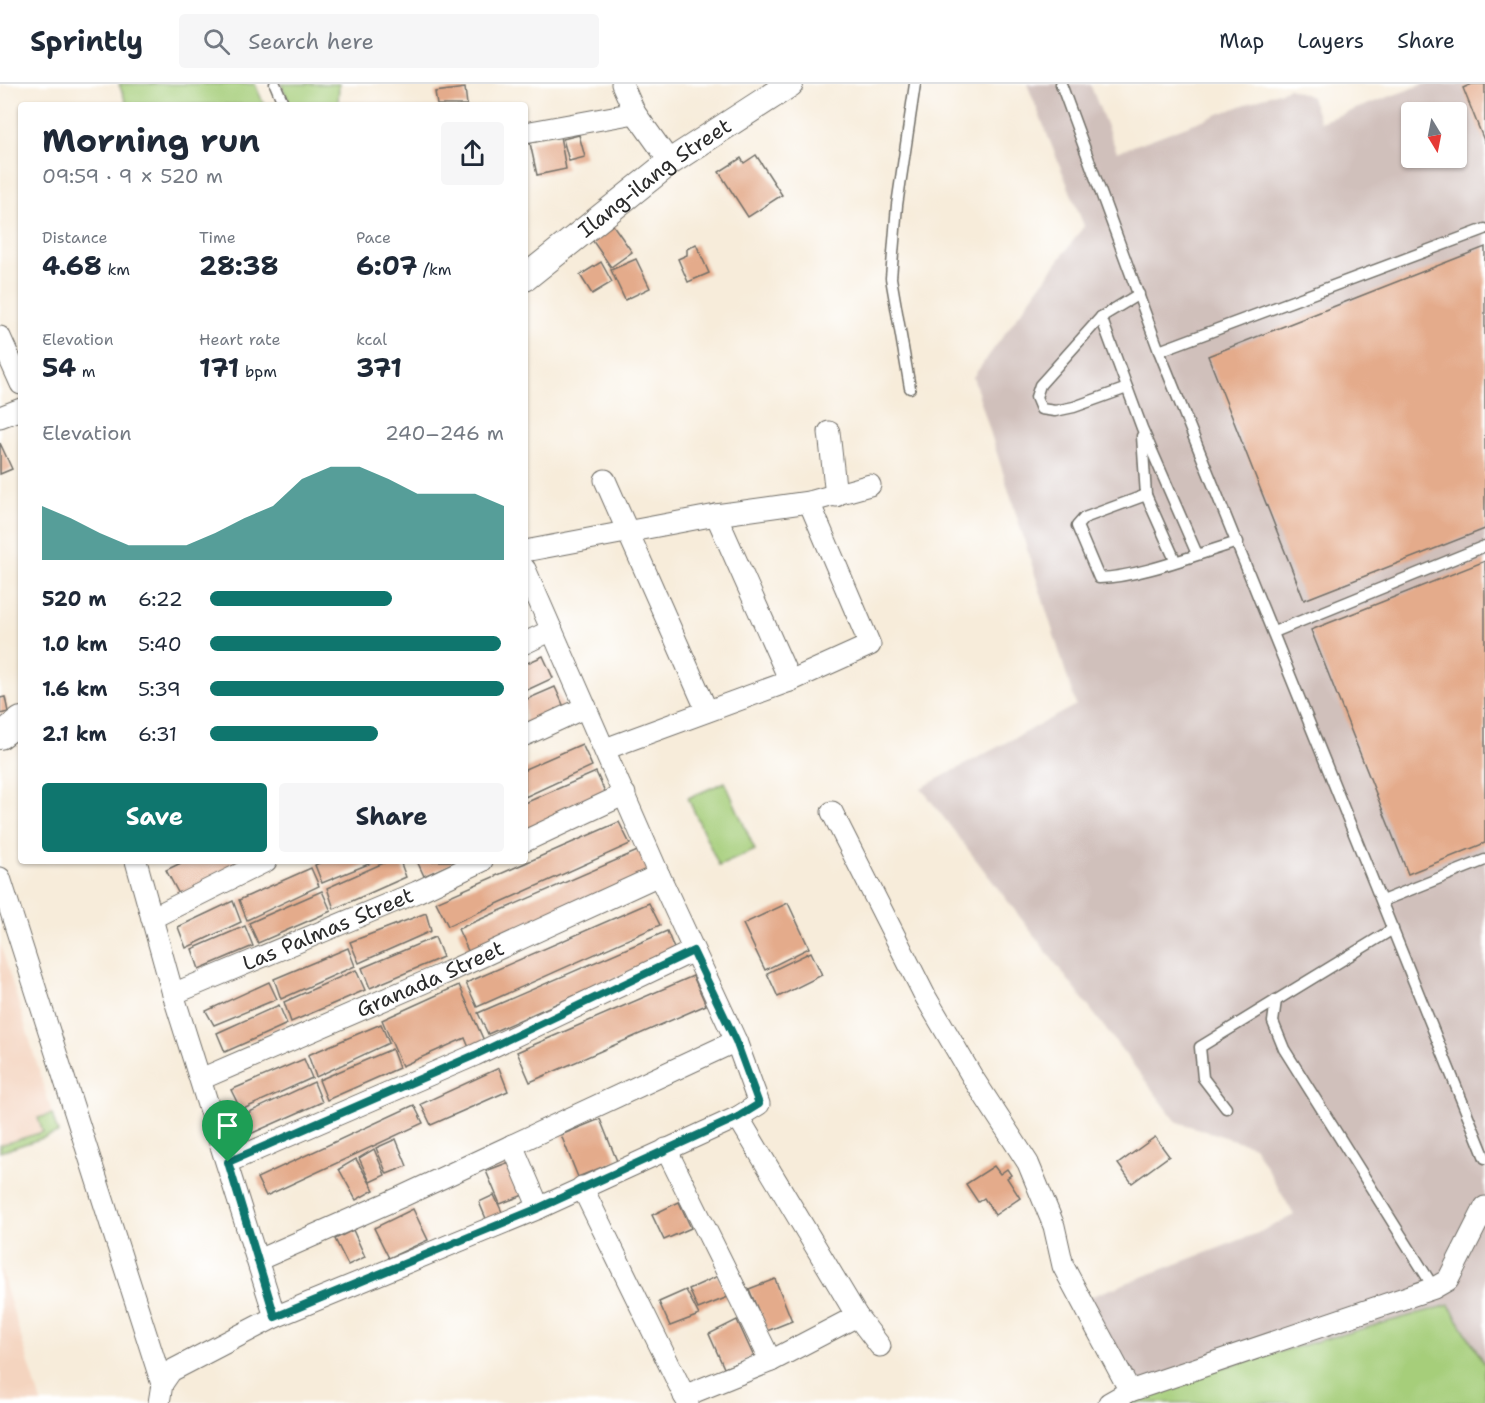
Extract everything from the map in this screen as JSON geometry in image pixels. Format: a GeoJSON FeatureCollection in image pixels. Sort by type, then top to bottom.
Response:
{"type":"FeatureCollection","features":[{"type":"Feature","properties":{"kind":"street"},"geometry":{"type":"LineString","coordinates":[[622,84],[635,112],[670,162]]}},
{"type":"Feature","properties":{"kind":"street","name":"Ilang-ilang Street"},"geometry":{"type":"LineString","coordinates":[[528,276],[670,162],[790,84]]}},
{"type":"Feature","properties":{"kind":"street"},"geometry":{"type":"LineString","coordinates":[[528,132],[635,112]]}},
{"type":"Feature","properties":{"kind":"street"},"geometry":{"type":"LineString","coordinates":[[0,337],[18,377]]}},
{"type":"Feature","properties":{"kind":"street"},"geometry":{"type":"LineString","coordinates":[[0,417],[18,410]]}},
{"type":"Feature","properties":{"kind":"street"},"geometry":{"type":"LineString","coordinates":[[830,432],[836,496]]}},
{"type":"Feature","properties":{"kind":"street"},"geometry":{"type":"LineString","coordinates":[[604,480],[707,711]]}},
{"type":"Feature","properties":{"kind":"street"},"geometry":{"type":"LineString","coordinates":[[528,550],[716,515],[809,502],[870,485]]}},
{"type":"Feature","properties":{"kind":"street"},"geometry":{"type":"LineString","coordinates":[[606,749],[790,681],[870,645],[809,502]]}},
{"type":"Feature","properties":{"kind":"street"},"geometry":{"type":"LineString","coordinates":[[716,515],[790,681]]}},
{"type":"Feature","properties":{"kind":"street"},"geometry":{"type":"LineString","coordinates":[[160,1393],[171,1371],[275,1317],[539,1208],[738,1117],[759,1104],[736,1041],[659,875],[606,749],[528,576]]}},
{"type":"Feature","properties":{"kind":"street"},"geometry":{"type":"LineString","coordinates":[[528,642],[552,630]]}},
{"type":"Feature","properties":{"kind":"street"},"geometry":{"type":"LineString","coordinates":[[528,734],[586,706]]}},
{"type":"Feature","properties":{"kind":"street"},"geometry":{"type":"LineString","coordinates":[[0,735],[18,722]]}},
{"type":"Feature","properties":{"kind":"street"},"geometry":{"type":"LineString","coordinates":[[528,840],[625,794]]}},
{"type":"Feature","properties":{"kind":"street"},"geometry":{"type":"LineString","coordinates":[[832,812],[925,996],[973,1078],[1028,1163],[1054,1226],[1063,1266],[1130,1391]]}},
{"type":"Feature","properties":{"kind":"street"},"geometry":{"type":"LineString","coordinates":[[137,864],[173,993],[275,1317]]}},
{"type":"Feature","properties":{"kind":"street"},"geometry":{"type":"LineString","coordinates":[[152,918],[260,864]]}},
{"type":"Feature","properties":{"kind":"street","name":"Las Palmas Street"},"geometry":{"type":"LineString","coordinates":[[173,993],[417,892],[476,864]]}},
{"type":"Feature","properties":{"kind":"street","name":"Granada Street"},"geometry":{"type":"LineString","coordinates":[[201,1079],[448,972],[659,875]]}},
{"type":"Feature","properties":{"kind":"street"},"geometry":{"type":"LineString","coordinates":[[0,878],[160,1393]]}},
{"type":"Feature","properties":{"kind":"street"},"geometry":{"type":"LineString","coordinates":[[228,1162],[475,1055],[693,951]]}},
{"type":"Feature","properties":{"kind":"street"},"geometry":{"type":"LineString","coordinates":[[258,1260],[736,1041]]}},
{"type":"Feature","properties":{"kind":"street"},"geometry":{"type":"LineString","coordinates":[[738,1117],[857,1316],[880,1346]]}},
{"type":"Feature","properties":{"kind":"street"},"geometry":{"type":"LineString","coordinates":[[512,1145],[539,1208]]}},
{"type":"Feature","properties":{"kind":"street"},"geometry":{"type":"LineString","coordinates":[[666,1149],[771,1361]]}},
{"type":"Feature","properties":{"kind":"street"},"geometry":{"type":"LineString","coordinates":[[582,1187],[686,1399],[771,1361],[857,1316]]}},
{"type":"Feature","properties":{"kind":"street"},"geometry":{"type":"LineString","coordinates":[[1109,1403],[1130,1391],[1434,1288],[1448,1280],[1485,1208]]}},
{"type":"Feature","properties":{"kind":"lane"},"geometry":{"type":"LineString","coordinates":[[275,84],[283,102]]}},
{"type":"Feature","properties":{"kind":"lane"},"geometry":{"type":"LineString","coordinates":[[910,388],[891,279],[897,205],[915,84]]}},
{"type":"Feature","properties":{"kind":"lane"},"geometry":{"type":"LineString","coordinates":[[1061,84],[1159,351],[1485,1158]]}},
{"type":"Feature","properties":{"kind":"lane"},"geometry":{"type":"LineString","coordinates":[[1159,351],[1485,229]]}},
{"type":"Feature","properties":{"kind":"lane"},"geometry":{"type":"LineString","coordinates":[[1127,388],[1055,411],[1041,409],[1036,397],[1040,385],[1101,317],[1139,294]]}},
{"type":"Feature","properties":{"kind":"lane"},"geometry":{"type":"LineString","coordinates":[[1101,317],[1142,428],[1197,554]]}},
{"type":"Feature","properties":{"kind":"lane"},"geometry":{"type":"LineString","coordinates":[[1142,428],[1146,495],[1175,560]]}},
{"type":"Feature","properties":{"kind":"lane"},"geometry":{"type":"LineString","coordinates":[[1146,495],[1084,518],[1077,526],[1099,578],[1114,578],[1238,542]]}},
{"type":"Feature","properties":{"kind":"lane"},"geometry":{"type":"LineString","coordinates":[[1274,632],[1485,546]]}},
{"type":"Feature","properties":{"kind":"lane"},"geometry":{"type":"LineString","coordinates":[[1382,901],[1485,860]]}},
{"type":"Feature","properties":{"kind":"lane"},"geometry":{"type":"LineString","coordinates":[[1226,1108],[1203,1078],[1200,1047],[1393,929]]}},
{"type":"Feature","properties":{"kind":"lane"},"geometry":{"type":"LineString","coordinates":[[1276,1000],[1273,1022],[1284,1049],[1434,1288]]}},
{"type":"Feature","properties":{"kind":"shaded area"},"geometry":{"type":"Polygon","coordinates":[[[1027,84],[1090,84],[1117,152],[1289,88],[1311,97],[1320,122],[1424,84],[1485,84],[1485,1364],[1449,1305],[1137,1391],[1087,1298],[1258,1233],[1294,1215],[1254,1146],[1177,1122],[921,788],[1076,705],[973,377],[1084,226],[1027,84]]]}},
{"type":"Feature","properties":{"kind":"shaded area"},"geometry":{"type":"Polygon","coordinates":[[[0,943],[58,1133],[0,1152],[0,943]]]}},
{"type":"Feature","properties":{"kind":"shaded area"},"geometry":{"type":"Polygon","coordinates":[[[0,1267],[14,1314],[41,1403],[0,1403],[0,1267]]]}},
{"type":"Feature","properties":{"kind":"green space"},"geometry":{"type":"Polygon","coordinates":[[[119,84],[255,84],[263,102],[126,102],[119,84]]]}},
{"type":"Feature","properties":{"kind":"green space"},"geometry":{"type":"Polygon","coordinates":[[[281,84],[339,84],[338,102],[289,102],[281,84]]]}},
{"type":"Feature","properties":{"kind":"green space"},"geometry":{"type":"Polygon","coordinates":[[[725,782],[755,850],[719,866],[688,798],[725,782]]]}},
{"type":"Feature","properties":{"kind":"green space"},"geometry":{"type":"Polygon","coordinates":[[[52,1114],[58,1133],[0,1152],[0,1145],[43,1132],[38,1118],[52,1114]]]}},
{"type":"Feature","properties":{"kind":"green space"},"geometry":{"type":"Polygon","coordinates":[[[1449,1305],[1485,1364],[1485,1403],[1112,1403],[1137,1391],[1449,1305]]]}},
{"type":"Feature","properties":{"kind":"building"},"geometry":{"type":"Polygon","coordinates":[[[1472,84],[1485,84],[1485,143],[1463,88],[1472,84]]]}},
{"type":"Feature","properties":{"kind":"building"},"geometry":{"type":"Polygon","coordinates":[[[465,88],[467,102],[437,102],[435,92],[465,88]]]}},
{"type":"Feature","properties":{"kind":"building"},"geometry":{"type":"Polygon","coordinates":[[[579,135],[585,157],[569,161],[563,139],[579,135]]]}},
{"type":"Feature","properties":{"kind":"building"},"geometry":{"type":"Polygon","coordinates":[[[560,136],[566,169],[537,175],[530,143],[560,136]]]}},
{"type":"Feature","properties":{"kind":"building"},"geometry":{"type":"Polygon","coordinates":[[[756,155],[782,195],[748,217],[719,172],[741,158],[744,163],[756,155]]]}},
{"type":"Feature","properties":{"kind":"building"},"geometry":{"type":"Polygon","coordinates":[[[613,225],[632,252],[611,267],[592,240],[613,225]]]}},
{"type":"Feature","properties":{"kind":"building"},"geometry":{"type":"Polygon","coordinates":[[[696,244],[709,273],[688,282],[678,259],[687,255],[687,249],[696,244]]]}},
{"type":"Feature","properties":{"kind":"building"},"geometry":{"type":"Polygon","coordinates":[[[1485,247],[1485,529],[1304,600],[1208,356],[1485,247]]]}},
{"type":"Feature","properties":{"kind":"building"},"geometry":{"type":"Polygon","coordinates":[[[636,259],[650,288],[625,300],[611,270],[636,259]]]}},
{"type":"Feature","properties":{"kind":"building"},"geometry":{"type":"Polygon","coordinates":[[[601,262],[612,282],[592,294],[580,275],[601,262]]]}},
{"type":"Feature","properties":{"kind":"building"},"geometry":{"type":"Polygon","coordinates":[[[0,443],[12,469],[0,474],[0,443]]]}},
{"type":"Feature","properties":{"kind":"building"},"geometry":{"type":"Polygon","coordinates":[[[1485,561],[1485,843],[1408,874],[1311,630],[1485,561]]]}},
{"type":"Feature","properties":{"kind":"building"},"geometry":{"type":"Polygon","coordinates":[[[543,656],[553,678],[528,690],[528,663],[543,656]]]}},
{"type":"Feature","properties":{"kind":"building"},"geometry":{"type":"Polygon","coordinates":[[[555,687],[565,709],[528,726],[528,699],[555,687]]]}},
{"type":"Feature","properties":{"kind":"building"},"geometry":{"type":"Polygon","coordinates":[[[5,697],[8,712],[0,714],[0,698],[5,697]]]}},
{"type":"Feature","properties":{"kind":"building"},"geometry":{"type":"Polygon","coordinates":[[[582,744],[592,766],[528,796],[528,768],[582,744]]]}},
{"type":"Feature","properties":{"kind":"building"},"geometry":{"type":"Polygon","coordinates":[[[596,772],[606,794],[528,830],[528,802],[596,772]]]}},
{"type":"Feature","properties":{"kind":"building"},"geometry":{"type":"Polygon","coordinates":[[[619,822],[630,844],[448,926],[436,902],[523,864],[528,864],[528,862],[619,822]]]}},
{"type":"Feature","properties":{"kind":"building"},"geometry":{"type":"Polygon","coordinates":[[[642,849],[652,871],[469,953],[458,929],[642,849]]]}},
{"type":"Feature","properties":{"kind":"building"},"geometry":{"type":"Polygon","coordinates":[[[179,864],[246,864],[180,896],[166,870],[179,864]]]}},
{"type":"Feature","properties":{"kind":"building"},"geometry":{"type":"Polygon","coordinates":[[[317,864],[369,864],[322,883],[315,865],[317,864]]]}},
{"type":"Feature","properties":{"kind":"building"},"geometry":{"type":"Polygon","coordinates":[[[381,864],[401,864],[406,877],[334,909],[327,888],[381,864]]]}},
{"type":"Feature","properties":{"kind":"building"},"geometry":{"type":"Polygon","coordinates":[[[418,864],[451,864],[424,876],[418,864]]]}},
{"type":"Feature","properties":{"kind":"building"},"geometry":{"type":"Polygon","coordinates":[[[311,868],[319,886],[247,920],[239,900],[311,868]]]}},
{"type":"Feature","properties":{"kind":"building"},"geometry":{"type":"Polygon","coordinates":[[[322,891],[331,911],[258,943],[249,923],[322,891]]]}},
{"type":"Feature","properties":{"kind":"building"},"geometry":{"type":"Polygon","coordinates":[[[233,901],[241,922],[186,948],[178,927],[233,901]]]}},
{"type":"Feature","properties":{"kind":"building"},"geometry":{"type":"Polygon","coordinates":[[[649,903],[660,925],[477,1007],[466,983],[649,903]]]}},
{"type":"Feature","properties":{"kind":"building"},"geometry":{"type":"Polygon","coordinates":[[[788,903],[809,948],[765,970],[743,924],[788,903]]]}},
{"type":"Feature","properties":{"kind":"building"},"geometry":{"type":"Polygon","coordinates":[[[426,913],[431,931],[359,963],[350,942],[426,913]]]}},
{"type":"Feature","properties":{"kind":"building"},"geometry":{"type":"Polygon","coordinates":[[[245,926],[253,946],[199,969],[192,949],[245,926]]]}},
{"type":"Feature","properties":{"kind":"building"},"geometry":{"type":"Polygon","coordinates":[[[667,931],[675,951],[488,1034],[478,1013],[667,931]]]}},
{"type":"Feature","properties":{"kind":"building"},"geometry":{"type":"Polygon","coordinates":[[[435,937],[443,957],[370,988],[362,968],[435,937]]]}},
{"type":"Feature","properties":{"kind":"building"},"geometry":{"type":"Polygon","coordinates":[[[348,948],[355,966],[281,999],[274,979],[348,948]]]}},
{"type":"Feature","properties":{"kind":"building"},"geometry":{"type":"Polygon","coordinates":[[[811,952],[822,975],[778,997],[767,973],[811,952]]]}},
{"type":"Feature","properties":{"kind":"building"},"geometry":{"type":"Polygon","coordinates":[[[356,970],[365,990],[291,1022],[284,1002],[356,970]]]}},
{"type":"Feature","properties":{"kind":"building"},"geometry":{"type":"Polygon","coordinates":[[[693,976],[706,1005],[530,1082],[517,1052],[693,976]]]}},
{"type":"Feature","properties":{"kind":"building"},"geometry":{"type":"Polygon","coordinates":[[[269,982],[277,999],[214,1025],[206,1011],[269,982]]]}},
{"type":"Feature","properties":{"kind":"building"},"geometry":{"type":"Polygon","coordinates":[[[459,985],[485,1043],[470,1050],[465,1038],[402,1066],[382,1020],[459,985]]]}},
{"type":"Feature","properties":{"kind":"building"},"geometry":{"type":"Polygon","coordinates":[[[279,1005],[287,1024],[225,1052],[217,1033],[279,1005]]]}},
{"type":"Feature","properties":{"kind":"building"},"geometry":{"type":"Polygon","coordinates":[[[381,1024],[389,1043],[316,1077],[308,1055],[381,1024]]]}},
{"type":"Feature","properties":{"kind":"building"},"geometry":{"type":"Polygon","coordinates":[[[392,1049],[399,1068],[327,1100],[319,1080],[392,1049]]]}},
{"type":"Feature","properties":{"kind":"building"},"geometry":{"type":"Polygon","coordinates":[[[304,1059],[312,1078],[241,1110],[231,1090],[304,1059]]]}},
{"type":"Feature","properties":{"kind":"building"},"geometry":{"type":"Polygon","coordinates":[[[499,1068],[508,1091],[431,1125],[421,1104],[499,1068]]]}},
{"type":"Feature","properties":{"kind":"building"},"geometry":{"type":"Polygon","coordinates":[[[314,1082],[322,1102],[248,1135],[241,1116],[314,1082]]]}},
{"type":"Feature","properties":{"kind":"building"},"geometry":{"type":"Polygon","coordinates":[[[414,1105],[423,1123],[266,1196],[257,1178],[414,1105]]]}},
{"type":"Feature","properties":{"kind":"building"},"geometry":{"type":"Polygon","coordinates":[[[600,1119],[617,1161],[578,1177],[561,1135],[600,1119]]]}},
{"type":"Feature","properties":{"kind":"building"},"geometry":{"type":"Polygon","coordinates":[[[1155,1137],[1169,1156],[1132,1183],[1118,1164],[1155,1137]]]}},
{"type":"Feature","properties":{"kind":"building"},"geometry":{"type":"Polygon","coordinates":[[[396,1139],[407,1166],[387,1174],[376,1148],[396,1139]]]}},
{"type":"Feature","properties":{"kind":"building"},"geometry":{"type":"Polygon","coordinates":[[[374,1149],[385,1175],[370,1182],[359,1158],[374,1149]]]}},
{"type":"Feature","properties":{"kind":"building"},"geometry":{"type":"Polygon","coordinates":[[[356,1159],[374,1190],[356,1200],[339,1169],[356,1159]]]}},
{"type":"Feature","properties":{"kind":"building"},"geometry":{"type":"Polygon","coordinates":[[[512,1161],[526,1194],[500,1204],[486,1171],[512,1161]]]}},
{"type":"Feature","properties":{"kind":"building"},"geometry":{"type":"Polygon","coordinates":[[[994,1166],[1000,1174],[1007,1169],[1011,1175],[1007,1178],[1020,1198],[995,1215],[984,1198],[978,1202],[966,1184],[994,1166]]]}},
{"type":"Feature","properties":{"kind":"building"},"geometry":{"type":"Polygon","coordinates":[[[494,1195],[503,1214],[487,1221],[479,1202],[494,1195]]]}},
{"type":"Feature","properties":{"kind":"building"},"geometry":{"type":"Polygon","coordinates":[[[679,1202],[691,1228],[664,1240],[652,1215],[679,1202]]]}},
{"type":"Feature","properties":{"kind":"building"},"geometry":{"type":"Polygon","coordinates":[[[413,1209],[428,1240],[389,1258],[374,1228],[413,1209]]]}},
{"type":"Feature","properties":{"kind":"building"},"geometry":{"type":"Polygon","coordinates":[[[353,1230],[365,1257],[348,1265],[335,1239],[353,1230]]]}},
{"type":"Feature","properties":{"kind":"building"},"geometry":{"type":"Polygon","coordinates":[[[718,1276],[728,1297],[698,1309],[689,1289],[718,1276]]]}},
{"type":"Feature","properties":{"kind":"building"},"geometry":{"type":"Polygon","coordinates":[[[775,1279],[792,1321],[767,1331],[749,1289],[775,1279]]]}},
{"type":"Feature","properties":{"kind":"building"},"geometry":{"type":"Polygon","coordinates":[[[686,1290],[699,1315],[670,1326],[659,1302],[686,1290]]]}},
{"type":"Feature","properties":{"kind":"building"},"geometry":{"type":"Polygon","coordinates":[[[737,1320],[754,1357],[724,1368],[709,1334],[737,1320]]]}},
{"type":"Feature","properties":{"kind":"route"},"geometry":{"type":"LineString","coordinates":[[693,951],[736,1041],[759,1104],[738,1117],[539,1208],[275,1317],[228,1162],[475,1055],[693,951]]}}]}
